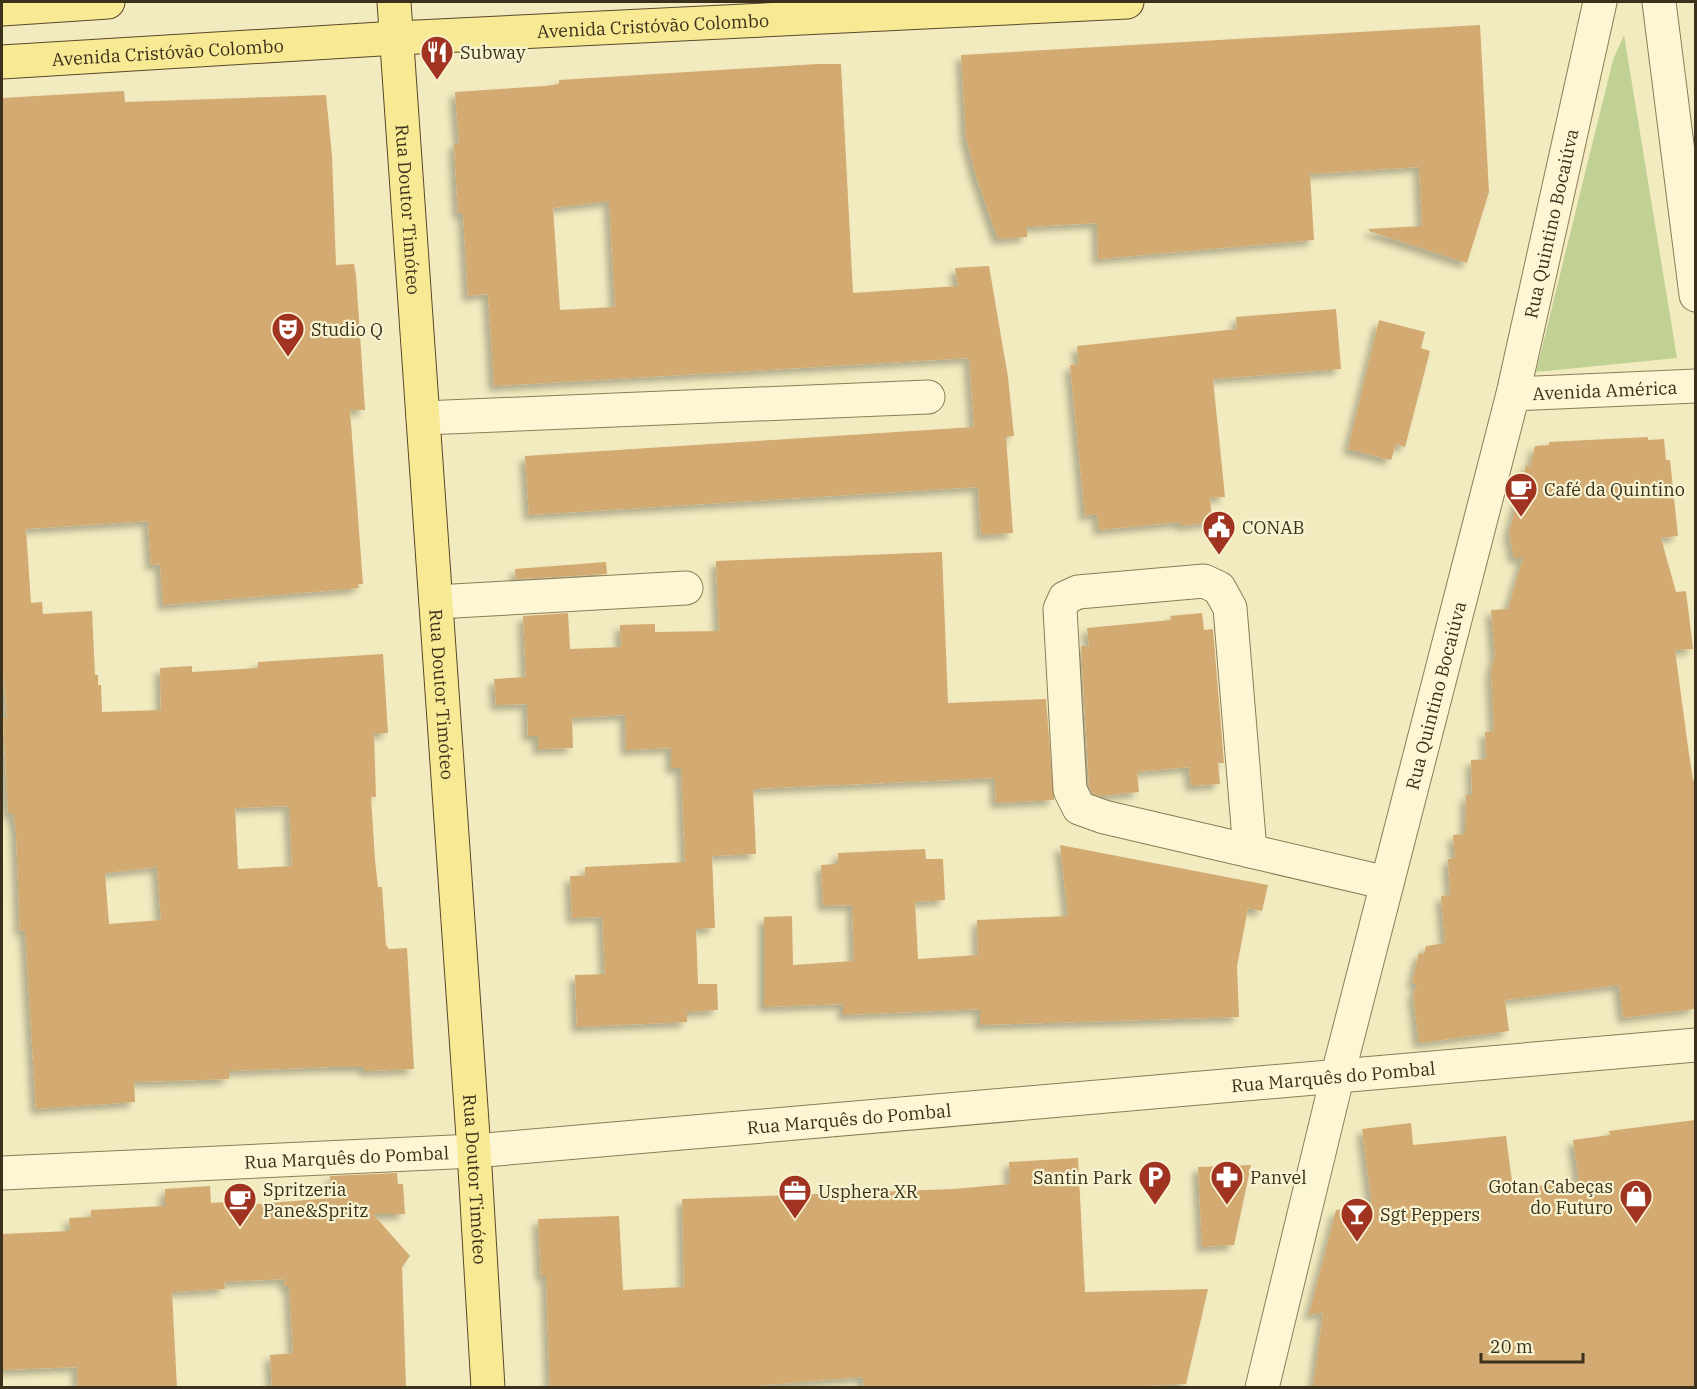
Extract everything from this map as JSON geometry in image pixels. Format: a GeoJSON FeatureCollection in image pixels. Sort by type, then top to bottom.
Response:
{"type":"FeatureCollection","features":[{"type":"Feature","properties":{"kind":"main road"},"geometry":{"type":"LineString","coordinates":[[2,9],[108,2]]}},
{"type":"Feature","properties":{"kind":"main road","name":"Rua Doutor Timóteo"},"geometry":{"type":"LineString","coordinates":[[394,2],[474,1151],[488,1388]]}},
{"type":"Feature","properties":{"kind":"main road","name":"Avenida Cristóvão Colombo"},"geometry":{"type":"LineString","coordinates":[[2,62],[397,38],[1127,2]]}},
{"type":"Feature","properties":{"kind":"street","name":"Rua Quintino Bocaiúva"},"geometry":{"type":"LineString","coordinates":[[1262,1388],[1338,1074],[1513,394],[1600,2]]}},
{"type":"Feature","properties":{"kind":"street"},"geometry":{"type":"LineString","coordinates":[[1659,2],[1695,296]]}},
{"type":"Feature","properties":{"kind":"street","name":"Avenida América"},"geometry":{"type":"LineString","coordinates":[[1513,394],[1695,386]]}},
{"type":"Feature","properties":{"kind":"street"},"geometry":{"type":"LineString","coordinates":[[423,418],[928,397]]}},
{"type":"Feature","properties":{"kind":"street"},"geometry":{"type":"LineString","coordinates":[[1250,851],[1230,608],[1219,588],[1204,581],[1078,592],[1065,598],[1060,609],[1070,779],[1071,790],[1079,808],[1104,818],[1387,884]]}},
{"type":"Feature","properties":{"kind":"street"},"geometry":{"type":"LineString","coordinates":[[436,603],[686,588]]}},
{"type":"Feature","properties":{"kind":"street","name":"Rua Marquês do Pombal"},"geometry":{"type":"LineString","coordinates":[[2,1173],[474,1151],[1338,1074],[1695,1045]]}},
{"type":"Feature","properties":{"kind":"green space"},"geometry":{"type":"Polygon","coordinates":[[[1624,35],[1677,358],[1536,372],[1613,60],[1624,35]]]}},
{"type":"Feature","properties":{"kind":"building"},"geometry":{"type":"Polygon","coordinates":[[[1480,25],[1489,192],[1467,263],[1369,231],[1369,229],[1422,226],[1419,167],[1310,174],[1314,240],[1098,259],[1097,223],[1027,227],[1027,237],[998,239],[976,176],[966,138],[961,55],[1480,25]]]}},
{"type":"Feature","properties":{"kind":"building"},"geometry":{"type":"Polygon","coordinates":[[[841,64],[853,293],[958,286],[955,268],[989,266],[1008,377],[1014,436],[1006,437],[1013,533],[981,535],[978,487],[529,515],[525,456],[974,427],[969,358],[494,386],[488,294],[468,296],[463,213],[458,213],[454,144],[459,144],[455,92],[545,86],[559,84],[559,80],[841,64]],[[609,201],[553,208],[560,310],[615,307],[609,201]]]}},
{"type":"Feature","properties":{"kind":"building"},"geometry":{"type":"Polygon","coordinates":[[[124,91],[125,102],[326,95],[332,156],[336,265],[354,264],[356,275],[365,410],[350,410],[363,584],[358,584],[359,588],[163,605],[160,564],[151,565],[148,521],[26,529],[31,603],[42,602],[43,614],[92,611],[95,675],[98,675],[98,685],[101,685],[102,712],[161,710],[160,668],[192,666],[192,672],[258,668],[258,662],[383,654],[388,733],[374,734],[376,797],[371,797],[375,860],[378,887],[382,887],[386,945],[389,949],[407,948],[414,1069],[365,1071],[364,1067],[330,1067],[229,1071],[229,1079],[134,1082],[135,1102],[36,1109],[25,930],[20,931],[16,831],[13,813],[8,813],[3,718],[7,718],[2,662],[2,98],[124,91]],[[289,806],[235,808],[238,869],[292,866],[289,806]],[[157,867],[105,873],[109,924],[161,920],[157,867]]]}},
{"type":"Feature","properties":{"kind":"building"},"geometry":{"type":"Polygon","coordinates":[[[1336,309],[1341,369],[1213,379],[1225,497],[1210,498],[1212,522],[1181,526],[1181,522],[1099,530],[1097,514],[1085,516],[1070,365],[1079,364],[1077,346],[1237,329],[1236,317],[1336,309]]]}},
{"type":"Feature","properties":{"kind":"building"},"geometry":{"type":"Polygon","coordinates":[[[1379,320],[1425,332],[1421,348],[1430,351],[1405,447],[1396,444],[1391,460],[1348,449],[1379,320]]]}},
{"type":"Feature","properties":{"kind":"building"},"geometry":{"type":"Polygon","coordinates":[[[1648,437],[1648,440],[1664,439],[1666,460],[1670,460],[1678,536],[1661,538],[1676,592],[1686,591],[1693,649],[1675,650],[1693,780],[1695,779],[1695,1009],[1623,1018],[1619,985],[1505,1000],[1509,1031],[1419,1043],[1413,996],[1417,984],[1412,983],[1419,953],[1424,954],[1426,946],[1445,943],[1441,896],[1450,895],[1448,859],[1455,858],[1453,835],[1465,834],[1466,795],[1472,795],[1471,760],[1486,759],[1485,732],[1494,731],[1491,671],[1495,656],[1491,610],[1508,609],[1523,558],[1514,558],[1509,533],[1526,465],[1530,467],[1535,446],[1549,445],[1549,442],[1648,437]]]}},
{"type":"Feature","properties":{"kind":"building"},"geometry":{"type":"Polygon","coordinates":[[[942,552],[948,703],[1046,699],[1054,800],[996,803],[995,778],[753,789],[756,854],[712,856],[715,928],[696,929],[698,984],[717,984],[718,1010],[687,1012],[687,1022],[577,1027],[575,975],[605,974],[602,917],[572,918],[570,876],[585,876],[585,867],[685,862],[681,768],[671,768],[671,748],[626,750],[625,715],[572,718],[573,748],[538,749],[538,736],[528,736],[527,704],[496,705],[494,679],[526,677],[523,616],[568,613],[570,649],[621,647],[620,625],[655,624],[655,632],[719,631],[716,561],[942,552]]]}},
{"type":"Feature","properties":{"kind":"building"},"geometry":{"type":"Polygon","coordinates":[[[606,562],[607,574],[516,579],[515,569],[606,562]]]}},
{"type":"Feature","properties":{"kind":"building"},"geometry":{"type":"Polygon","coordinates":[[[1202,613],[1204,630],[1213,629],[1224,763],[1218,763],[1220,784],[1191,786],[1189,767],[1137,772],[1139,792],[1101,796],[1092,793],[1089,785],[1081,646],[1089,646],[1087,628],[1171,620],[1170,616],[1202,613]]]}},
{"type":"Feature","properties":{"kind":"building"},"geometry":{"type":"Polygon","coordinates":[[[1060,845],[1268,885],[1262,911],[1248,908],[1237,966],[1239,1017],[980,1025],[980,1009],[843,1015],[843,1004],[764,1007],[764,917],[792,916],[793,965],[854,961],[852,905],[823,906],[821,865],[838,864],[838,853],[925,849],[926,859],[943,859],[945,900],[915,902],[918,959],[978,955],[977,920],[1068,916],[1060,845]]]}},
{"type":"Feature","properties":{"kind":"building"},"geometry":{"type":"Polygon","coordinates":[[[1695,1120],[1695,1388],[1313,1388],[1323,1313],[1309,1315],[1336,1210],[1372,1206],[1362,1129],[1411,1123],[1413,1145],[1506,1136],[1513,1189],[1579,1181],[1573,1140],[1610,1135],[1609,1131],[1695,1120]]]}},
{"type":"Feature","properties":{"kind":"building"},"geometry":{"type":"Polygon","coordinates":[[[1078,1158],[1085,1292],[1208,1289],[1186,1384],[1094,1388],[864,1388],[863,1377],[729,1388],[550,1388],[546,1276],[541,1276],[538,1219],[619,1216],[623,1290],[684,1287],[682,1199],[954,1189],[1010,1184],[1009,1162],[1078,1158]]]}},
{"type":"Feature","properties":{"kind":"building"},"geometry":{"type":"Polygon","coordinates":[[[1251,1165],[1234,1245],[1202,1247],[1198,1167],[1251,1165]]]}},
{"type":"Feature","properties":{"kind":"building"},"geometry":{"type":"Polygon","coordinates":[[[397,1173],[398,1184],[403,1184],[405,1214],[373,1214],[410,1256],[402,1267],[406,1388],[272,1388],[270,1355],[293,1353],[289,1286],[285,1286],[284,1279],[224,1282],[225,1289],[172,1292],[177,1388],[78,1388],[77,1367],[2,1370],[2,1234],[70,1231],[69,1218],[91,1217],[91,1210],[165,1206],[165,1189],[210,1186],[211,1203],[256,1200],[256,1204],[332,1198],[330,1176],[397,1173]]]}},
{"type":"Feature","properties":{"kind":"place","name":"Subway"},"geometry":{"type":"Point","coordinates":[437,81]}},
{"type":"Feature","properties":{"kind":"place","name":"Studio Q"},"geometry":{"type":"Point","coordinates":[288,358]}},
{"type":"Feature","properties":{"kind":"place","name":"Café da Quintino"},"geometry":{"type":"Point","coordinates":[1521,518]}},
{"type":"Feature","properties":{"kind":"place","name":"CONAB"},"geometry":{"type":"Point","coordinates":[1219,556]}},
{"type":"Feature","properties":{"kind":"place","name":"Santin Park"},"geometry":{"type":"Point","coordinates":[1155,1206]}},
{"type":"Feature","properties":{"kind":"place","name":"Panvel"},"geometry":{"type":"Point","coordinates":[1227,1206]}},
{"type":"Feature","properties":{"kind":"place","name":"Usphera XR"},"geometry":{"type":"Point","coordinates":[795,1220]}},
{"type":"Feature","properties":{"kind":"place","name":"Gotan Cabeças do Futuro"},"geometry":{"type":"Point","coordinates":[1636,1225]}},
{"type":"Feature","properties":{"kind":"place","name":"Spritzeria Pane&Spritz"},"geometry":{"type":"Point","coordinates":[240,1228]}},
{"type":"Feature","properties":{"kind":"place","name":"Sgt Peppers"},"geometry":{"type":"Point","coordinates":[1357,1243]}}]}
